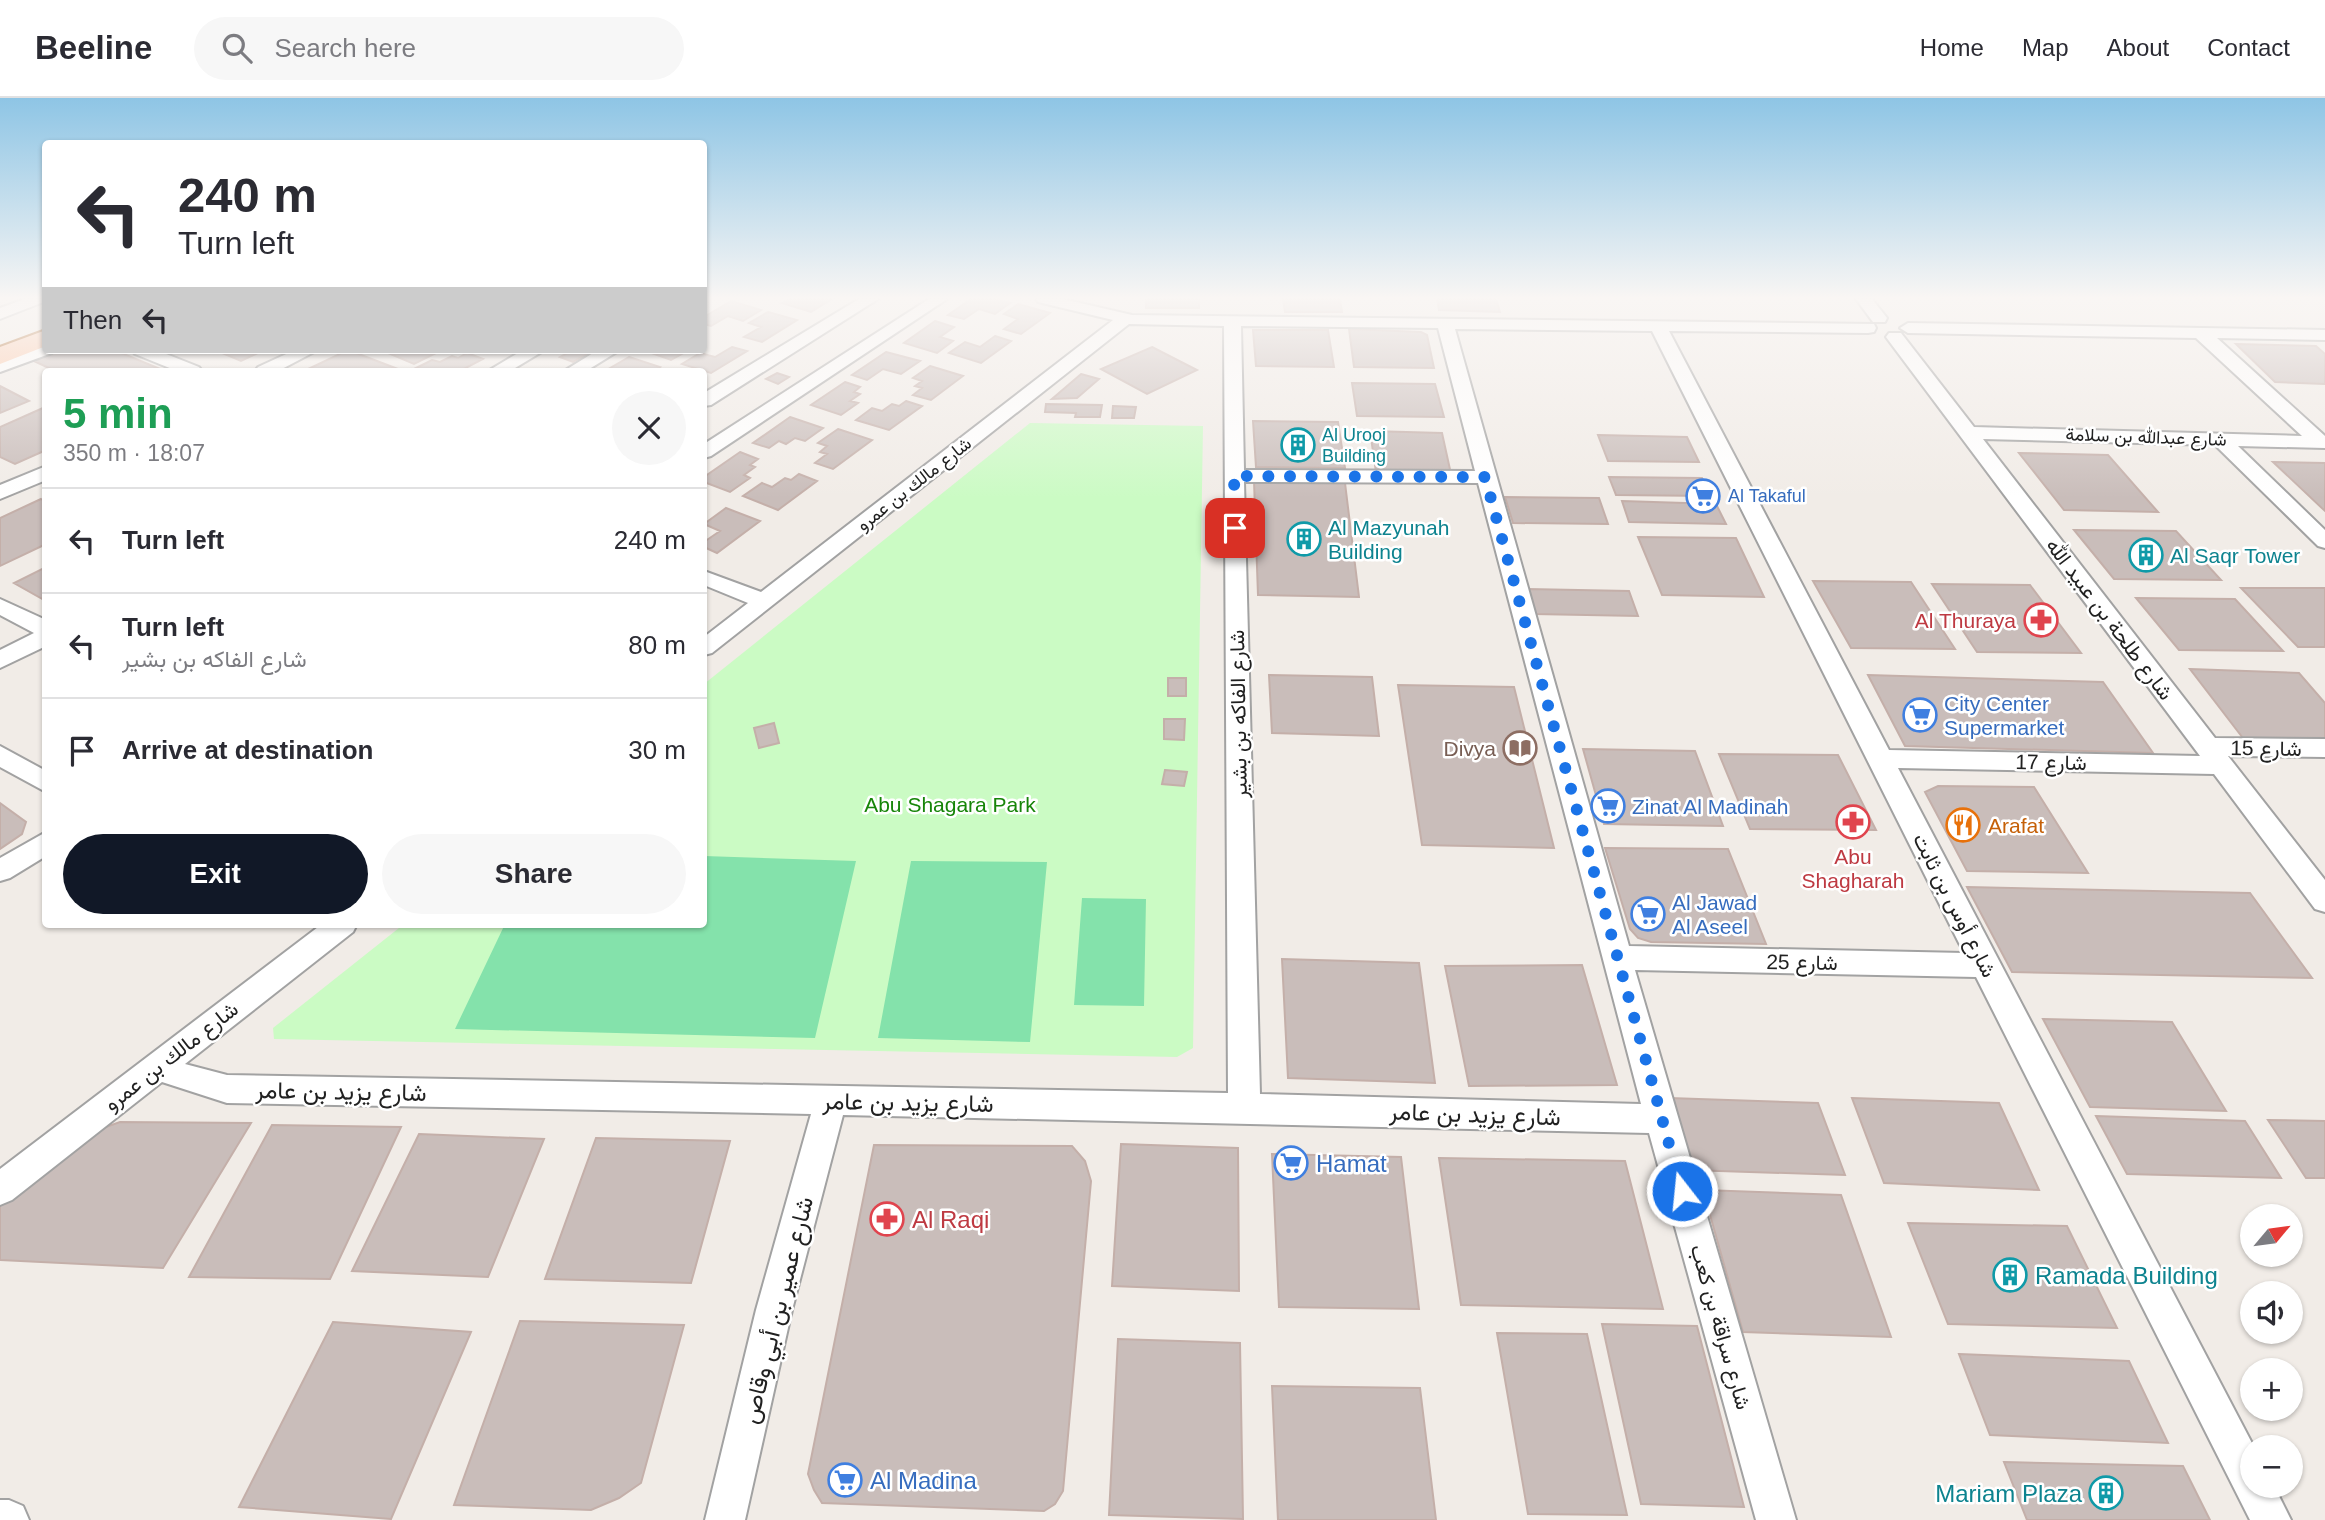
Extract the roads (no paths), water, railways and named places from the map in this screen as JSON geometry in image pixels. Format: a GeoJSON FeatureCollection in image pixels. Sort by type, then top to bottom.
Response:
{"type":"FeatureCollection","features":[{"type":"Feature","properties":{"kind":"street"},"geometry":{"type":"LineString","coordinates":[[707,399],[762,365]]}},
{"type":"Feature","properties":{"kind":"street"},"geometry":{"type":"LineString","coordinates":[[707,450],[837,365]]}},
{"type":"Feature","properties":{"kind":"street","name":"شارع مالك بن عمرو"},"geometry":{"type":"LineString","coordinates":[[707,646],[1067,365]]}},
{"type":"Feature","properties":{"kind":"street","name":"شارع الفاكه بن بشير"},"geometry":{"type":"LineString","coordinates":[[1233,365],[1244,1108]]}},
{"type":"Feature","properties":{"kind":"street","name":"شارع سراقة بن كعب"},"geometry":{"type":"LineString","coordinates":[[1456,365],[1661,1119],[1776,1520]]}},
{"type":"Feature","properties":{"kind":"street","name":"شارع أوس بن ثابت"},"geometry":{"type":"LineString","coordinates":[[1678,365],[2240,1460]]}},
{"type":"Feature","properties":{"kind":"street","name":"شارع طلحة بن عبيد الله"},"geometry":{"type":"LineString","coordinates":[[1924,365],[1968,433],[2325,901]]}},
{"type":"Feature","properties":{"kind":"street"},"geometry":{"type":"LineString","coordinates":[[2237,365],[2323,442]]}},
{"type":"Feature","properties":{"kind":"street","name":"شارع عبدالله بن سلامة"},"geometry":{"type":"LineString","coordinates":[[1968,433],[2323,442]]}},
{"type":"Feature","properties":{"kind":"street"},"geometry":{"type":"LineString","coordinates":[[2220,439],[2325,542]]}},
{"type":"Feature","properties":{"kind":"street"},"geometry":{"type":"LineString","coordinates":[[0,493],[42,474]]}},
{"type":"Feature","properties":{"kind":"street"},"geometry":{"type":"LineString","coordinates":[[1234,476],[1485,477]]}},
{"type":"Feature","properties":{"kind":"street"},"geometry":{"type":"LineString","coordinates":[[707,578],[764,601]]}},
{"type":"Feature","properties":{"kind":"street"},"geometry":{"type":"LineString","coordinates":[[0,606],[42,631]]}},
{"type":"Feature","properties":{"kind":"street"},"geometry":{"type":"LineString","coordinates":[[0,660],[42,635]]}},
{"type":"Feature","properties":{"kind":"street","name":"شارع 15"},"geometry":{"type":"LineString","coordinates":[[2214,756],[2325,748]]}},
{"type":"Feature","properties":{"kind":"street"},"geometry":{"type":"LineString","coordinates":[[0,755],[42,781]]}},
{"type":"Feature","properties":{"kind":"street","name":"شارع 17"},"geometry":{"type":"LineString","coordinates":[[1880,759],[2214,756]]}},
{"type":"Feature","properties":{"kind":"street"},"geometry":{"type":"LineString","coordinates":[[0,871],[42,845]]}},
{"type":"Feature","properties":{"kind":"street","name":"شارع مالك بن عمرو"},"geometry":{"type":"LineString","coordinates":[[0,1189],[338,928]]}},
{"type":"Feature","properties":{"kind":"street","name":"شارع 25"},"geometry":{"type":"LineString","coordinates":[[1617,958],[1986,965]]}},
{"type":"Feature","properties":{"kind":"street","name":"شارع يزيد بن عامر"},"geometry":{"type":"LineString","coordinates":[[159,1066],[179,1076],[227,1089],[1244,1108],[1661,1119]]}},
{"type":"Feature","properties":{"kind":"street","name":"شارع عمير بن أبي وقاص"},"geometry":{"type":"LineString","coordinates":[[725,1520],[774,1310],[831,1100]]}},
{"type":"Feature","properties":{"kind":"street","name":"شارع أوس بن ثابت"},"geometry":{"type":"LineString","coordinates":[[2260,1498],[2271,1520]]}},
{"type":"Feature","properties":{"kind":"street"},"geometry":{"type":"LineString","coordinates":[[0,1520],[9,1520]]}},
{"type":"Feature","properties":{"kind":"place","name":"Al Urooj Building"},"geometry":{"type":"Point","coordinates":[1298,445]}},
{"type":"Feature","properties":{"kind":"place","name":"Al Takaful"},"geometry":{"type":"Point","coordinates":[1703,496]}},
{"type":"Feature","properties":{"kind":"place","name":"Al Mazyunah Building"},"geometry":{"type":"Point","coordinates":[1304,539]}},
{"type":"Feature","properties":{"kind":"place","name":"Al Saqr Tower"},"geometry":{"type":"Point","coordinates":[2146,555]}},
{"type":"Feature","properties":{"kind":"place","name":"Al Thuraya"},"geometry":{"type":"Point","coordinates":[2041,620]}},
{"type":"Feature","properties":{"kind":"place","name":"City Center Supermarket"},"geometry":{"type":"Point","coordinates":[1920,715]}},
{"type":"Feature","properties":{"kind":"place","name":"Divya"},"geometry":{"type":"Point","coordinates":[1520,748]}},
{"type":"Feature","properties":{"kind":"place","name":"Zinat Al Madinah"},"geometry":{"type":"Point","coordinates":[1608,806]}},
{"type":"Feature","properties":{"kind":"place","name":"Abu Shagharah"},"geometry":{"type":"Point","coordinates":[1853,822]}},
{"type":"Feature","properties":{"kind":"place","name":"Arafat"},"geometry":{"type":"Point","coordinates":[1963,825]}},
{"type":"Feature","properties":{"kind":"place","name":"Al Jawad Al Aseel"},"geometry":{"type":"Point","coordinates":[1648,914]}},
{"type":"Feature","properties":{"kind":"place","name":"Hamat"},"geometry":{"type":"Point","coordinates":[1291,1163]}},
{"type":"Feature","properties":{"kind":"place","name":"Al Raqi"},"geometry":{"type":"Point","coordinates":[887,1219]}},
{"type":"Feature","properties":{"kind":"place","name":"Ramada Building"},"geometry":{"type":"Point","coordinates":[2010,1275]}},
{"type":"Feature","properties":{"kind":"place","name":"Al Madina"},"geometry":{"type":"Point","coordinates":[845,1480]}},
{"type":"Feature","properties":{"kind":"place","name":"Mariam Plaza"},"geometry":{"type":"Point","coordinates":[2106,1493]}},
{"type":"Feature","properties":{"kind":"park label","name":"Abu Shagara Park"},"geometry":{"type":"Point","coordinates":[950,804]}}]}
